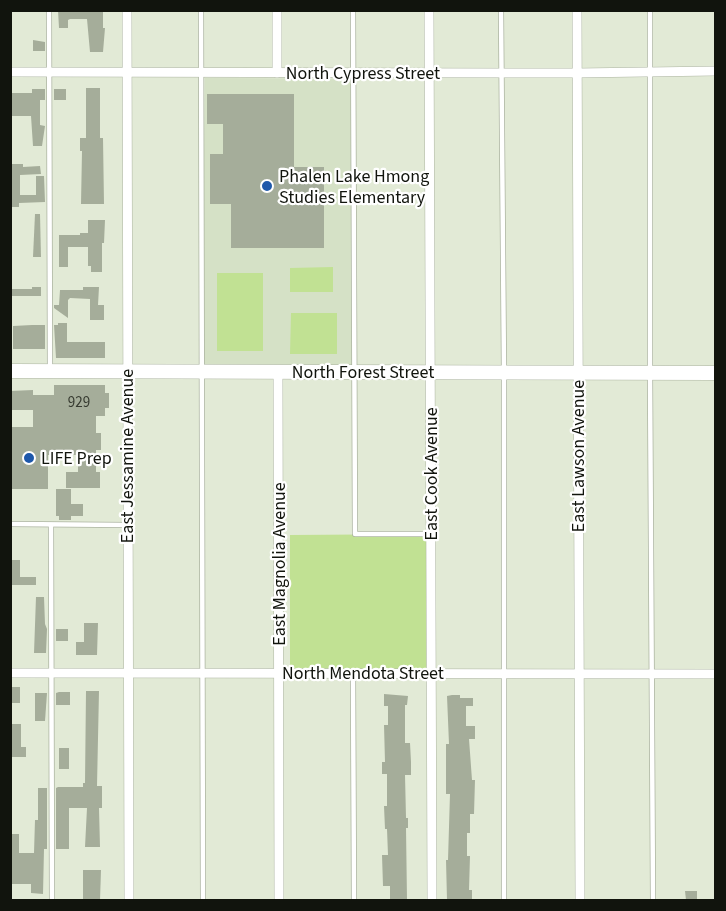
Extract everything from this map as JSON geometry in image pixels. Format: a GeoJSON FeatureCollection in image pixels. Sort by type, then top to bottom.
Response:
{"type":"FeatureCollection","features":[{"type":"Feature","properties":{"kind":"street","name":"East Jessamine Avenue"},"geometry":{"type":"LineString","coordinates":[[127,10],[129,900]]}},
{"type":"Feature","properties":{"kind":"street"},"geometry":{"type":"LineString","coordinates":[[277,10],[277,73]]}},
{"type":"Feature","properties":{"kind":"street","name":"East Cook Avenue"},"geometry":{"type":"LineString","coordinates":[[429,10],[432,900]]}},
{"type":"Feature","properties":{"kind":"street","name":"East Lawson Avenue"},"geometry":{"type":"LineString","coordinates":[[577,10],[580,900]]}},
{"type":"Feature","properties":{"kind":"street","name":"North Cypress Street"},"geometry":{"type":"LineString","coordinates":[[10,72],[577,73],[716,71]]}},
{"type":"Feature","properties":{"kind":"street","name":"North Forest Street"},"geometry":{"type":"LineString","coordinates":[[10,371],[716,373]]}},
{"type":"Feature","properties":{"kind":"street","name":"East Magnolia Avenue"},"geometry":{"type":"LineString","coordinates":[[278,372],[279,900]]}},
{"type":"Feature","properties":{"kind":"street","name":"North Mendota Street"},"geometry":{"type":"LineString","coordinates":[[10,673],[716,674]]}},
{"type":"Feature","properties":{"kind":"lane"},"geometry":{"type":"LineString","coordinates":[[49,10],[50,372]]}},
{"type":"Feature","properties":{"kind":"lane"},"geometry":{"type":"LineString","coordinates":[[201,10],[203,900]]}},
{"type":"Feature","properties":{"kind":"lane"},"geometry":{"type":"LineString","coordinates":[[353,10],[355,534],[430,534]]}},
{"type":"Feature","properties":{"kind":"lane"},"geometry":{"type":"LineString","coordinates":[[501,10],[504,900]]}},
{"type":"Feature","properties":{"kind":"lane"},"geometry":{"type":"LineString","coordinates":[[650,10],[653,900]]}},
{"type":"Feature","properties":{"kind":"lane"},"geometry":{"type":"LineString","coordinates":[[10,524],[128,525]]}},
{"type":"Feature","properties":{"kind":"lane"},"geometry":{"type":"LineString","coordinates":[[51,525],[52,900]]}},
{"type":"Feature","properties":{"kind":"lane"},"geometry":{"type":"LineString","coordinates":[[352,674],[354,900]]}},
{"type":"Feature","properties":{"kind":"shaded area"},"geometry":{"type":"Polygon","coordinates":[[[205,78],[350,79],[354,372],[201,372],[205,78]]]}},
{"type":"Feature","properties":{"kind":"green space"},"geometry":{"type":"Polygon","coordinates":[[[333,267],[333,292],[290,292],[290,268],[333,267]]]}},
{"type":"Feature","properties":{"kind":"green space"},"geometry":{"type":"Polygon","coordinates":[[[217,273],[263,273],[263,351],[217,351],[217,273]]]}},
{"type":"Feature","properties":{"kind":"green space"},"geometry":{"type":"Polygon","coordinates":[[[291,313],[337,313],[337,354],[290,354],[291,313]]]}},
{"type":"Feature","properties":{"kind":"green space"},"geometry":{"type":"Polygon","coordinates":[[[430,534],[431,674],[290,672],[290,535],[430,534]]]}},
{"type":"Feature","properties":{"kind":"building"},"geometry":{"type":"Polygon","coordinates":[[[58,10],[103,10],[103,28],[105,28],[103,52],[90,52],[87,19],[70,19],[68,28],[59,28],[58,10]]]}},
{"type":"Feature","properties":{"kind":"building"},"geometry":{"type":"Polygon","coordinates":[[[33,40],[45,42],[45,51],[33,51],[33,40]]]}},
{"type":"Feature","properties":{"kind":"building"},"geometry":{"type":"Polygon","coordinates":[[[86,88],[100,88],[104,204],[81,204],[82,151],[80,151],[80,138],[86,138],[86,88]]]}},
{"type":"Feature","properties":{"kind":"building"},"geometry":{"type":"Polygon","coordinates":[[[32,89],[45,89],[45,100],[40,100],[40,125],[45,126],[42,146],[33,146],[31,116],[10,116],[10,93],[32,93],[32,89]]]}},
{"type":"Feature","properties":{"kind":"building"},"geometry":{"type":"Polygon","coordinates":[[[54,89],[66,89],[66,100],[54,100],[54,89]]]}},
{"type":"Feature","properties":{"kind":"building","name":"Phalen Lake Hmong Studies Elementary"},"geometry":{"type":"Polygon","coordinates":[[[207,94],[294,94],[294,167],[324,167],[324,248],[231,248],[231,204],[210,204],[210,154],[223,154],[223,124],[207,124],[207,94]]]}},
{"type":"Feature","properties":{"kind":"building"},"geometry":{"type":"Polygon","coordinates":[[[10,164],[23,164],[23,167],[40,166],[41,174],[20,175],[20,195],[36,195],[36,176],[44,176],[45,202],[19,203],[19,207],[10,207],[10,164]]]}},
{"type":"Feature","properties":{"kind":"building"},"geometry":{"type":"Polygon","coordinates":[[[35,214],[40,214],[41,257],[33,257],[35,214]]]}},
{"type":"Feature","properties":{"kind":"building"},"geometry":{"type":"Polygon","coordinates":[[[88,220],[105,220],[102,272],[91,272],[91,266],[88,266],[88,247],[68,247],[68,267],[59,267],[59,235],[88,233],[88,220]]]}},
{"type":"Feature","properties":{"kind":"building"},"geometry":{"type":"Polygon","coordinates":[[[32,287],[41,287],[41,296],[10,296],[10,289],[32,289],[32,287]]]}},
{"type":"Feature","properties":{"kind":"building"},"geometry":{"type":"Polygon","coordinates":[[[83,287],[99,287],[98,305],[104,305],[104,320],[90,320],[90,299],[70,298],[68,318],[54,308],[54,305],[59,305],[60,290],[83,290],[83,287]]]}},
{"type":"Feature","properties":{"kind":"building"},"geometry":{"type":"Polygon","coordinates":[[[67,323],[67,342],[105,342],[105,358],[56,358],[54,325],[67,323]]]}},
{"type":"Feature","properties":{"kind":"building"},"geometry":{"type":"Polygon","coordinates":[[[45,325],[45,349],[13,349],[13,326],[45,325]]]}},
{"type":"Feature","properties":{"kind":"building"},"geometry":{"type":"Polygon","coordinates":[[[54,385],[105,385],[105,393],[109,393],[109,408],[105,408],[105,416],[96,416],[96,433],[101,433],[101,450],[96,450],[96,472],[100,472],[100,488],[66,488],[66,472],[78,472],[78,455],[48,455],[48,489],[10,489],[10,427],[33,427],[33,410],[10,410],[10,391],[33,390],[33,395],[54,395],[54,385]]]}},
{"type":"Feature","properties":{"kind":"building"},"geometry":{"type":"Polygon","coordinates":[[[56,489],[71,489],[71,504],[83,504],[83,516],[71,516],[71,520],[59,520],[59,516],[56,516],[56,489]]]}},
{"type":"Feature","properties":{"kind":"building"},"geometry":{"type":"Polygon","coordinates":[[[10,560],[20,560],[20,577],[36,577],[36,585],[10,585],[10,560]]]}},
{"type":"Feature","properties":{"kind":"building"},"geometry":{"type":"Polygon","coordinates":[[[36,597],[44,597],[47,629],[46,653],[34,653],[36,597]]]}},
{"type":"Feature","properties":{"kind":"building"},"geometry":{"type":"Polygon","coordinates":[[[84,623],[98,623],[97,655],[76,655],[76,642],[84,642],[84,623]]]}},
{"type":"Feature","properties":{"kind":"building"},"geometry":{"type":"Polygon","coordinates":[[[56,629],[68,629],[68,641],[56,641],[56,629]]]}},
{"type":"Feature","properties":{"kind":"building"},"geometry":{"type":"Polygon","coordinates":[[[10,687],[20,687],[20,703],[10,703],[10,687]]]}},
{"type":"Feature","properties":{"kind":"building"},"geometry":{"type":"Polygon","coordinates":[[[86,691],[99,691],[97,786],[102,786],[102,808],[99,808],[100,847],[85,847],[87,808],[69,808],[69,849],[56,849],[56,788],[83,787],[85,783],[86,691]]]}},
{"type":"Feature","properties":{"kind":"building"},"geometry":{"type":"Polygon","coordinates":[[[70,692],[70,705],[56,705],[56,693],[70,692]]]}},
{"type":"Feature","properties":{"kind":"building"},"geometry":{"type":"Polygon","coordinates":[[[35,693],[47,693],[45,721],[35,721],[35,693]]]}},
{"type":"Feature","properties":{"kind":"building"},"geometry":{"type":"Polygon","coordinates":[[[384,694],[408,696],[407,705],[405,705],[405,743],[410,743],[411,775],[405,775],[406,818],[408,818],[408,828],[406,828],[407,900],[390,900],[390,886],[383,886],[382,855],[388,855],[384,806],[387,806],[387,774],[382,774],[382,762],[385,762],[384,725],[388,725],[388,706],[384,706],[384,694]]]}},
{"type":"Feature","properties":{"kind":"building"},"geometry":{"type":"Polygon","coordinates":[[[460,695],[460,698],[473,698],[473,706],[466,706],[466,726],[475,726],[475,739],[469,739],[472,780],[475,780],[474,814],[470,814],[470,833],[467,833],[467,856],[470,856],[469,890],[472,890],[472,900],[447,900],[446,860],[448,860],[450,794],[446,794],[446,744],[449,744],[447,696],[460,695]]]}},
{"type":"Feature","properties":{"kind":"building"},"geometry":{"type":"Polygon","coordinates":[[[10,724],[21,724],[21,747],[26,747],[26,757],[10,757],[10,724]]]}},
{"type":"Feature","properties":{"kind":"building"},"geometry":{"type":"Polygon","coordinates":[[[59,748],[69,748],[69,769],[59,769],[59,748]]]}},
{"type":"Feature","properties":{"kind":"building"},"geometry":{"type":"Polygon","coordinates":[[[38,788],[47,788],[47,849],[44,849],[43,894],[31,893],[31,884],[10,884],[10,834],[19,834],[19,853],[34,853],[35,820],[38,820],[38,788]]]}},
{"type":"Feature","properties":{"kind":"building"},"geometry":{"type":"Polygon","coordinates":[[[83,870],[101,870],[100,900],[83,900],[83,870]]]}},
{"type":"Feature","properties":{"kind":"building"},"geometry":{"type":"Polygon","coordinates":[[[685,891],[697,891],[697,900],[686,900],[685,891]]]}},
{"type":"Feature","properties":{"kind":"place","name":"Phalen Lake Hmong Studies Elementary"},"geometry":{"type":"Point","coordinates":[267,186]}},
{"type":"Feature","properties":{"kind":"place","name":"LIFE Prep"},"geometry":{"type":"Point","coordinates":[29,458]}}]}
